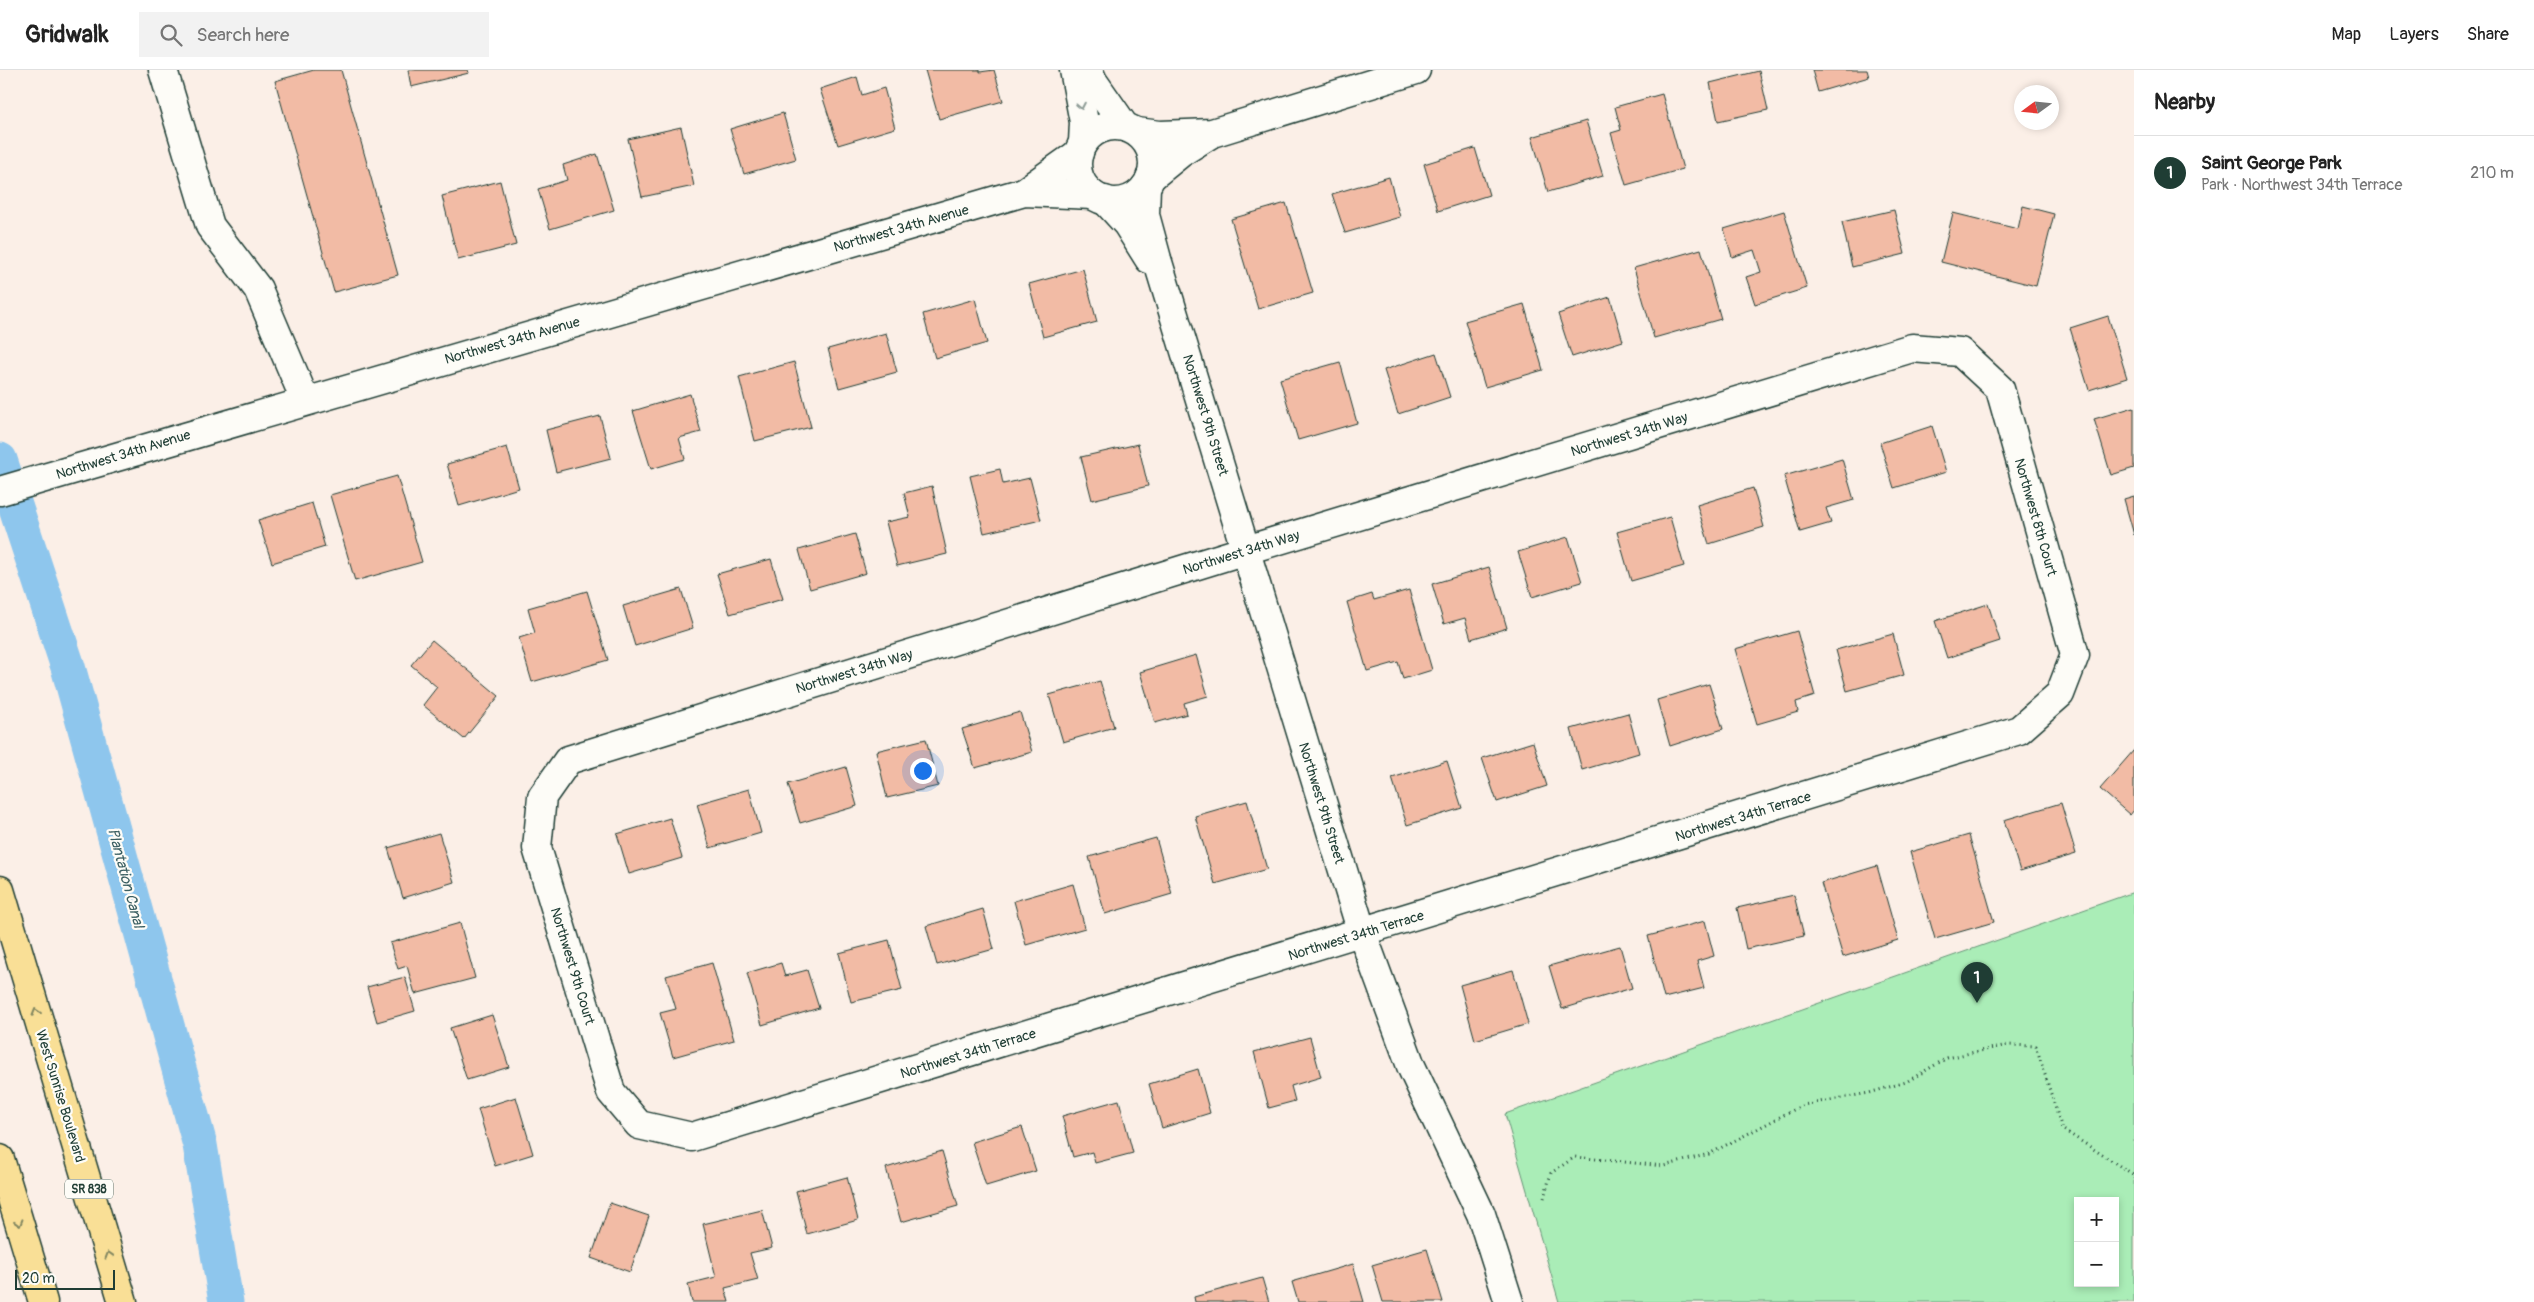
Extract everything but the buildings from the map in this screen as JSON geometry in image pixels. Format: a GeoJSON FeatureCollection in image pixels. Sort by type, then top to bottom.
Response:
{"type":"FeatureCollection","features":[{"type":"Feature","properties":{"kind":"main road","name":"West Sunrise Boulevard"},"geometry":{"type":"LineString","coordinates":[[0,890],[123,1302]]}},
{"type":"Feature","properties":{"kind":"main road"},"geometry":{"type":"LineString","coordinates":[[0,1160],[43,1302]]}},
{"type":"Feature","properties":{"kind":"street"},"geometry":{"type":"LineString","coordinates":[[163,70],[210,226],[258,290],[305,400]]}},
{"type":"Feature","properties":{"kind":"street"},"geometry":{"type":"LineString","coordinates":[[1074,70],[1084,122],[1077,165],[1079,176],[1099,198],[1116,202],[1138,194],[1148,182],[1182,152],[1212,133]]}},
{"type":"Feature","properties":{"kind":"street"},"geometry":{"type":"LineString","coordinates":[[1088,70],[1093,81],[1131,129],[1146,141],[1151,152],[1153,164],[1148,182]]}},
{"type":"Feature","properties":{"kind":"street"},"geometry":{"type":"LineString","coordinates":[[1081,148],[1101,128],[1113,125],[1168,135],[1212,133],[1416,70]]}},
{"type":"Feature","properties":{"kind":"street","name":"Northwest 34th Avenue"},"geometry":{"type":"LineString","coordinates":[[1024,192],[1081,148]]}},
{"type":"Feature","properties":{"kind":"street","name":"Northwest 9th Street"},"geometry":{"type":"LineString","coordinates":[[1148,182],[1145,215],[1362,933],[1411,1066],[1481,1214],[1509,1302]]}},
{"type":"Feature","properties":{"kind":"street","name":"Northwest 34th Avenue"},"geometry":{"type":"LineString","coordinates":[[0,490],[1024,192],[1099,198]]}},
{"type":"Feature","properties":{"kind":"street","name":"Northwest 9th Street"},"geometry":{"type":"LineString","coordinates":[[1099,198],[1127,224],[1169,292]]}},
{"type":"Feature","properties":{"kind":"street","name":"Northwest 34th Way"},"geometry":{"type":"LineString","coordinates":[[542,797],[568,760],[1246,550],[1912,348],[1960,352]]}},
{"type":"Feature","properties":{"kind":"street","name":"Northwest 8th Court"},"geometry":{"type":"LineString","coordinates":[[1960,352],[2000,389],[2075,655],[2060,694]]}},
{"type":"Feature","properties":{"kind":"street","name":"Northwest 34th Terrace"},"geometry":{"type":"LineString","coordinates":[[639,1125],[692,1137],[2019,730],[2060,694]]}},
{"type":"Feature","properties":{"kind":"street","name":"Northwest 9th Court"},"geometry":{"type":"LineString","coordinates":[[542,797],[537,848],[611,1092],[639,1125]]}},
{"type":"Feature","properties":{"kind":"path"},"geometry":{"type":"LineString","coordinates":[[1544,1198],[1551,1173],[1575,1157],[1664,1166],[1709,1154],[1803,1105],[1869,1093],[1906,1082],[1948,1058],[2008,1045],[2036,1046],[2062,1129],[2134,1174]]}},
{"type":"Feature","properties":{"kind":"green space"},"geometry":{"type":"Polygon","coordinates":[[[2134,892],[2134,1302],[1559,1302],[1505,1114],[2134,892]]]}},
{"type":"Feature","properties":{"kind":"waterway","name":"Plantation Canal"},"geometry":{"type":"LineString","coordinates":[[0,460],[68,667],[200,1145],[226,1302]]}},
{"type":"Feature","properties":{"kind":"place","name":"Saint George Park"},"geometry":{"type":"Point","coordinates":[1977,1003]}}]}
